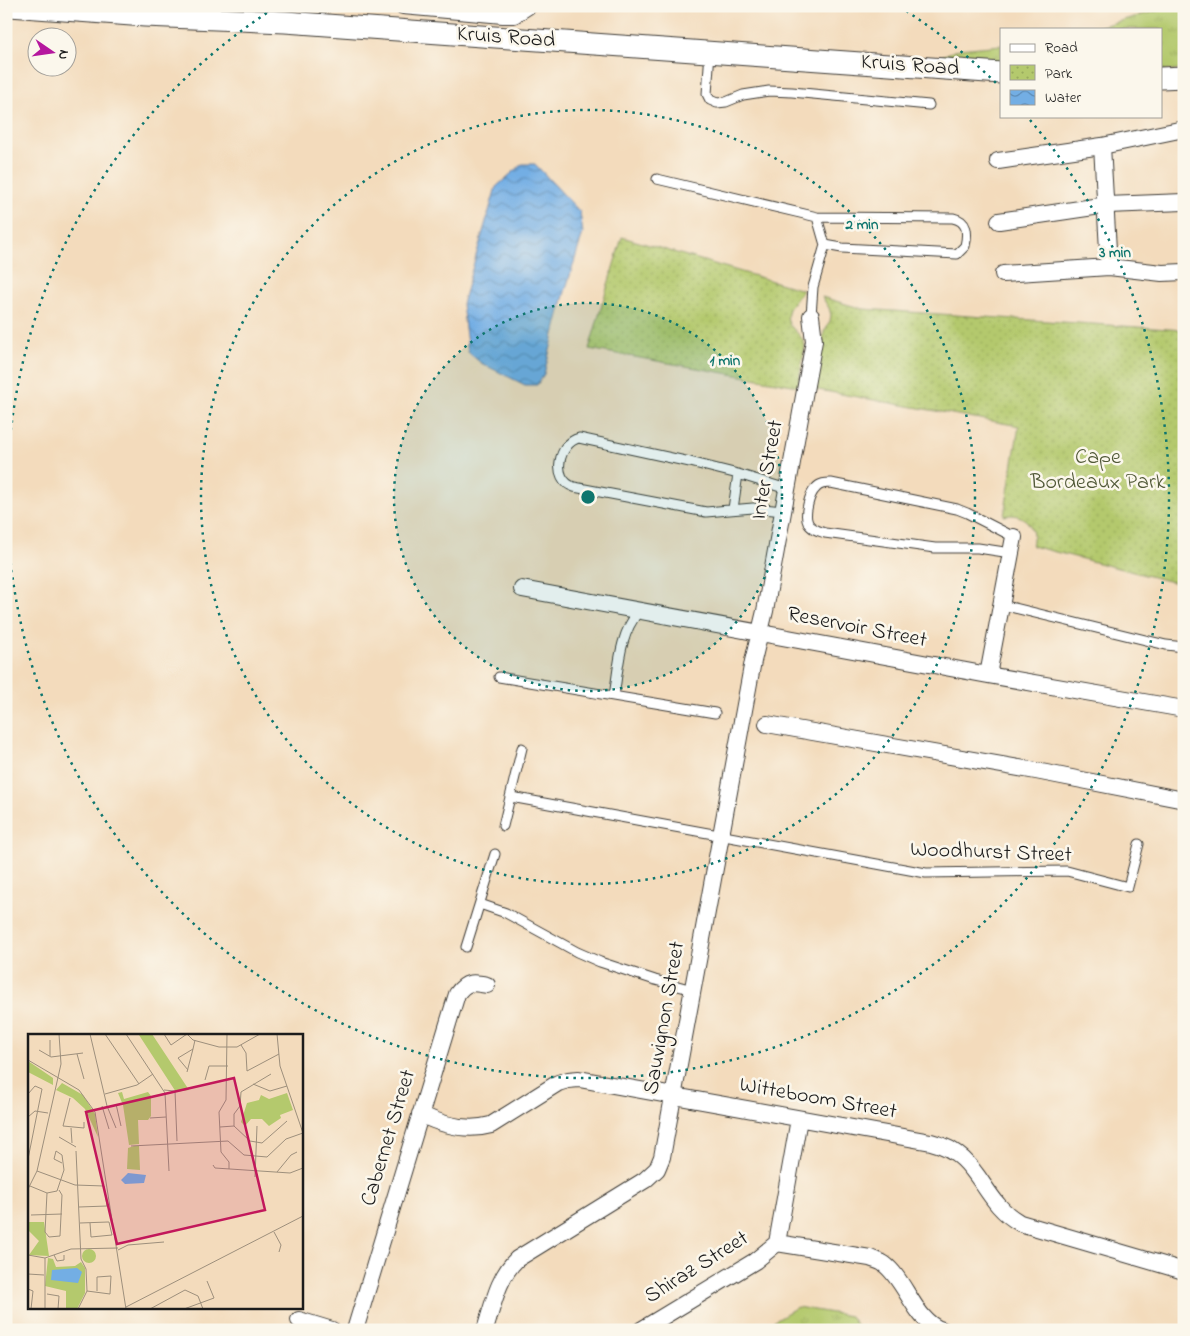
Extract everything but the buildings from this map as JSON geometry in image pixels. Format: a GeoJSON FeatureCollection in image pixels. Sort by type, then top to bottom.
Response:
{"type":"FeatureCollection","features":[{"type":"Feature","properties":{"kind":"street","name":"Kruis Road"},"geometry":{"type":"LineString","coordinates":[[10,6],[145,16],[285,22],[1000,73]]}},
{"type":"Feature","properties":{"kind":"street"},"geometry":{"type":"LineString","coordinates":[[403,6],[508,15],[524,10],[528,6]]}},
{"type":"Feature","properties":{"kind":"street"},"geometry":{"type":"LineString","coordinates":[[1162,78],[1184,77]]}},
{"type":"Feature","properties":{"kind":"street"},"geometry":{"type":"LineString","coordinates":[[998,161],[1102,146],[1184,129]]}},
{"type":"Feature","properties":{"kind":"street"},"geometry":{"type":"LineString","coordinates":[[1102,146],[1109,267]]}},
{"type":"Feature","properties":{"kind":"street"},"geometry":{"type":"LineString","coordinates":[[999,221],[1106,205],[1184,202]]}},
{"type":"Feature","properties":{"kind":"street"},"geometry":{"type":"LineString","coordinates":[[1003,274],[1109,267],[1162,273],[1184,272]]}},
{"type":"Feature","properties":{"kind":"street","name":"Inter Street"},"geometry":{"type":"LineString","coordinates":[[760,632],[814,341],[811,316]]}},
{"type":"Feature","properties":{"kind":"street"},"geometry":{"type":"LineString","coordinates":[[988,675],[1013,545]]}},
{"type":"Feature","properties":{"kind":"street","name":"Reservoir Street"},"geometry":{"type":"LineString","coordinates":[[522,589],[988,675],[1184,709]]}},
{"type":"Feature","properties":{"kind":"street","name":"Sauvignon Street"},"geometry":{"type":"LineString","coordinates":[[485,1330],[501,1280],[512,1263],[645,1180],[657,1169],[662,1157],[760,632]]}},
{"type":"Feature","properties":{"kind":"street"},"geometry":{"type":"LineString","coordinates":[[767,724],[1036,771],[1184,800]]}},
{"type":"Feature","properties":{"kind":"street","name":"Cabernet Street"},"geometry":{"type":"LineString","coordinates":[[355,1330],[457,994],[468,983],[487,985]]}},
{"type":"Feature","properties":{"kind":"street","name":"Witteboom Street"},"geometry":{"type":"LineString","coordinates":[[420,1114],[455,1127],[480,1128],[490,1125],[558,1083],[579,1079],[931,1142],[946,1146],[965,1159],[1002,1211],[1020,1223],[1184,1271]]}},
{"type":"Feature","properties":{"kind":"street"},"geometry":{"type":"LineString","coordinates":[[799,1119],[776,1242],[870,1258],[882,1262],[892,1271],[924,1317],[935,1328],[942,1330]]}},
{"type":"Feature","properties":{"kind":"street","name":"Shiraz Street"},"geometry":{"type":"LineString","coordinates":[[641,1330],[755,1262],[776,1242]]}},
{"type":"Feature","properties":{"kind":"street"},"geometry":{"type":"LineString","coordinates":[[299,1320],[332,1330]]}},
{"type":"Feature","properties":{"kind":"lane"},"geometry":{"type":"LineString","coordinates":[[710,52],[707,94],[710,100],[717,103],[726,102],[743,95],[769,91],[929,105]]}},
{"type":"Feature","properties":{"kind":"lane"},"geometry":{"type":"LineString","coordinates":[[657,179],[817,217],[953,218],[965,224],[967,230],[965,246],[957,254],[842,248],[825,245]]}},
{"type":"Feature","properties":{"kind":"lane"},"geometry":{"type":"LineString","coordinates":[[811,316],[813,287],[825,245],[817,217]]}},
{"type":"Feature","properties":{"kind":"lane"},"geometry":{"type":"LineString","coordinates":[[783,511],[752,508],[706,512],[574,488],[562,480],[560,471],[562,456],[566,446],[579,438],[738,474],[787,489]]}},
{"type":"Feature","properties":{"kind":"lane"},"geometry":{"type":"LineString","coordinates":[[733,509],[738,474]]}},
{"type":"Feature","properties":{"kind":"lane"},"geometry":{"type":"LineString","coordinates":[[831,483],[956,509],[967,513],[1013,545],[978,548],[935,548],[825,533],[815,530],[809,525],[806,517],[811,496],[816,487],[831,483]]}},
{"type":"Feature","properties":{"kind":"lane"},"geometry":{"type":"LineString","coordinates":[[1002,605],[1166,645],[1184,647]]}},
{"type":"Feature","properties":{"kind":"lane"},"geometry":{"type":"LineString","coordinates":[[614,696],[625,632],[639,611]]}},
{"type":"Feature","properties":{"kind":"lane"},"geometry":{"type":"LineString","coordinates":[[499,676],[715,713]]}},
{"type":"Feature","properties":{"kind":"lane"},"geometry":{"type":"LineString","coordinates":[[503,826],[522,748]]}},
{"type":"Feature","properties":{"kind":"lane"},"geometry":{"type":"LineString","coordinates":[[511,797],[721,835]]}},
{"type":"Feature","properties":{"kind":"lane","name":"Woodhurst Street"},"geometry":{"type":"LineString","coordinates":[[721,835],[926,873],[1066,871],[1128,887],[1139,844]]}},
{"type":"Feature","properties":{"kind":"lane"},"geometry":{"type":"LineString","coordinates":[[466,947],[495,854]]}},
{"type":"Feature","properties":{"kind":"lane"},"geometry":{"type":"LineString","coordinates":[[480,904],[506,913],[584,955],[655,980],[693,990]]}},
{"type":"Feature","properties":{"kind":"green space"},"geometry":{"type":"Polygon","coordinates":[[[1174,6],[1184,6],[1184,69],[1162,71],[1162,28],[1095,28],[1174,6]]]}},
{"type":"Feature","properties":{"kind":"green space"},"geometry":{"type":"Polygon","coordinates":[[[1000,45],[1000,64],[942,60],[942,56],[959,49],[1000,45]]]}},
{"type":"Feature","properties":{"kind":"green space"},"geometry":{"type":"Polygon","coordinates":[[[622,237],[803,290],[790,306],[788,316],[790,325],[800,336],[805,346],[798,386],[589,349],[622,237]]]}},
{"type":"Feature","properties":{"kind":"green space","name":"Cape Bordeaux Park"},"geometry":{"type":"Polygon","coordinates":[[[822,297],[863,309],[1184,330],[1184,585],[1032,546],[1033,533],[1027,522],[1018,516],[1004,516],[1019,426],[813,389],[824,332],[831,315],[822,297]]]}},
{"type":"Feature","properties":{"kind":"green space"},"geometry":{"type":"Polygon","coordinates":[[[797,1307],[850,1316],[860,1330],[758,1330],[797,1307]]]}},
{"type":"Feature","properties":{"kind":"water"},"geometry":{"type":"Polygon","coordinates":[[[522,164],[535,164],[580,212],[583,233],[564,295],[544,374],[537,385],[525,385],[481,363],[468,352],[462,304],[496,187],[522,164]]]}}]}
